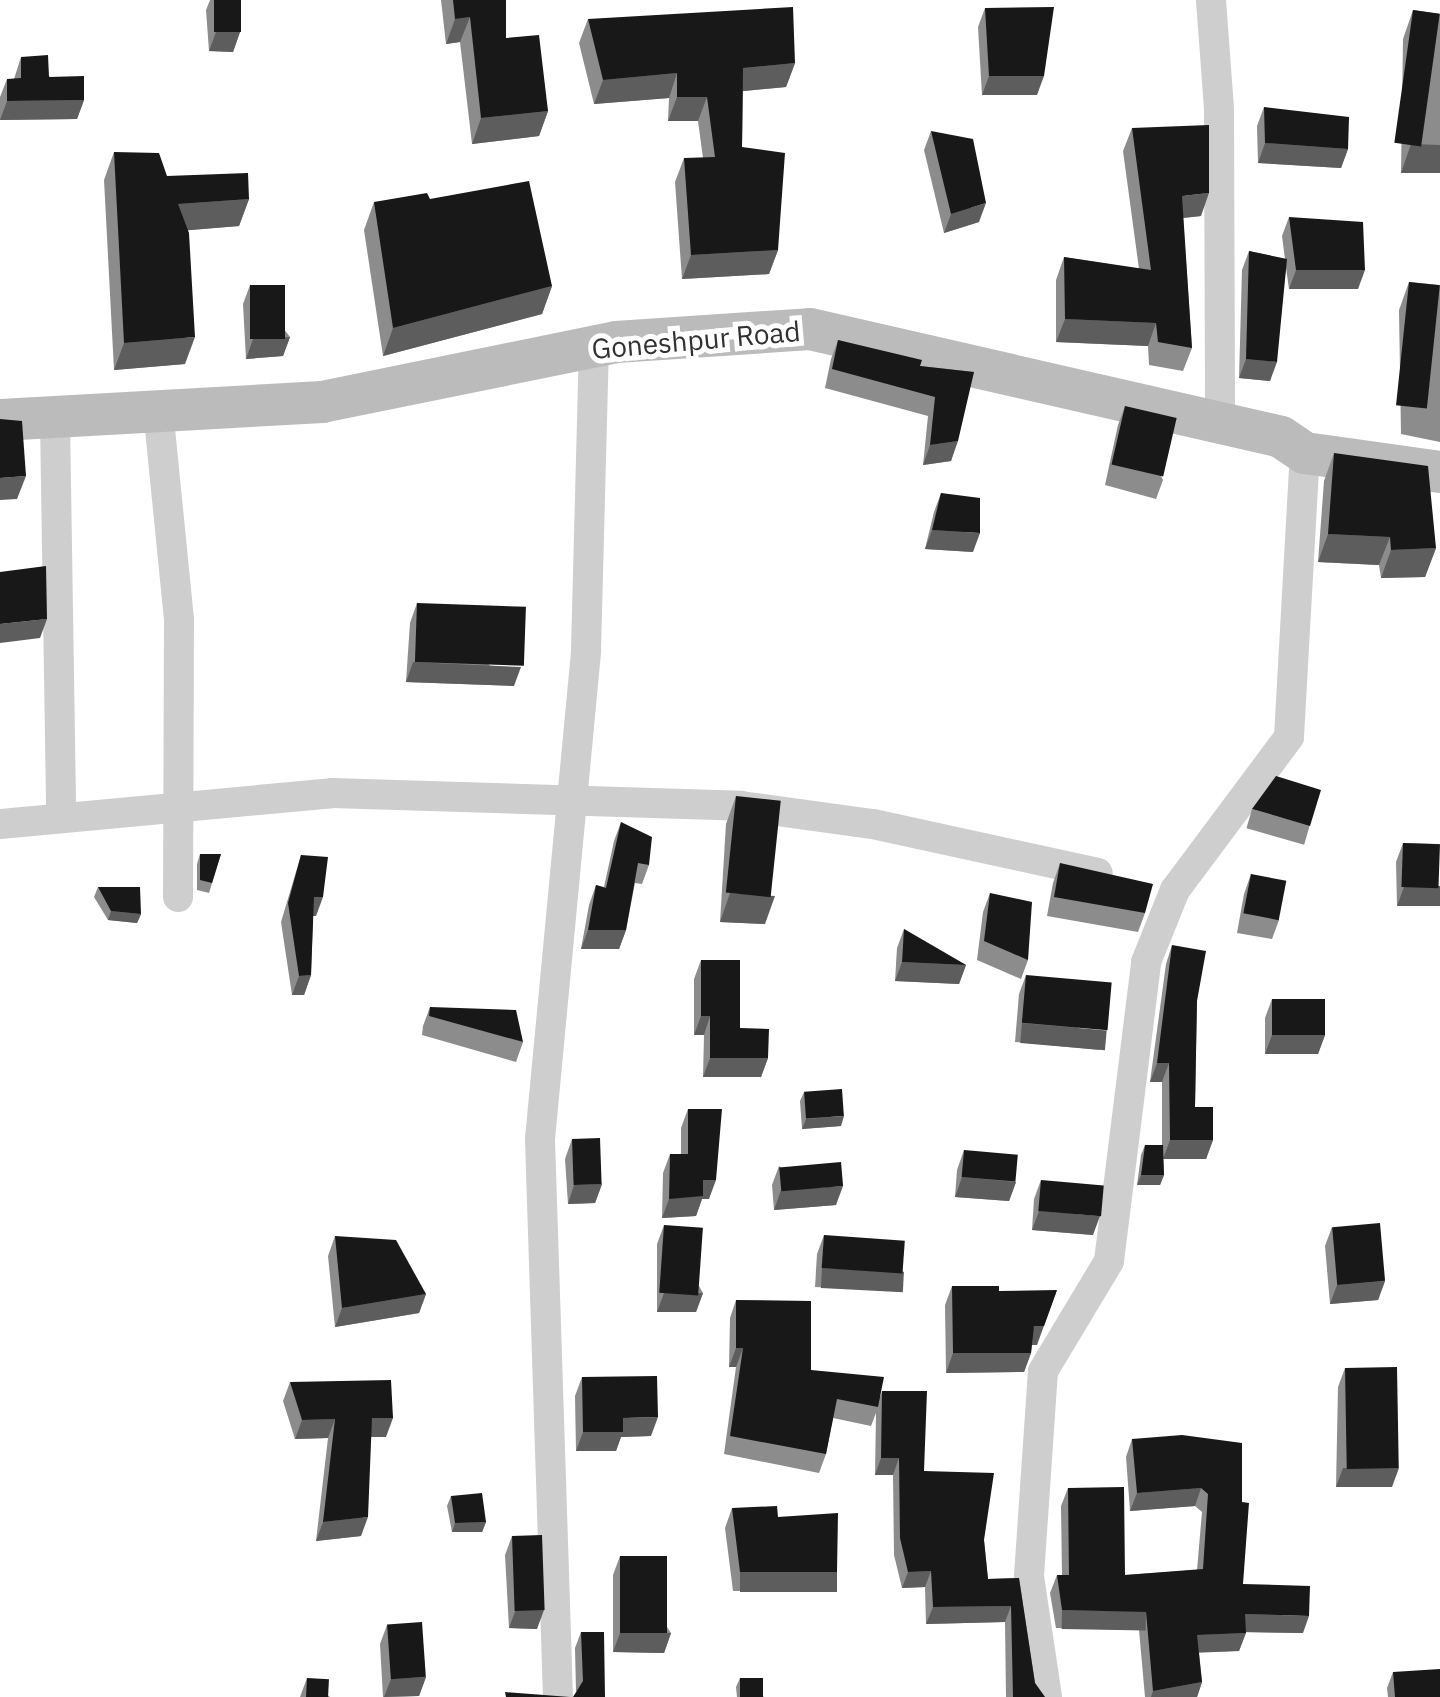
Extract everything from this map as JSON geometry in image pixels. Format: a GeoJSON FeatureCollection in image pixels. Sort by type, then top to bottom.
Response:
{"type":"FeatureCollection","features":[{"type":"Feature","properties":{"kind":"street"},"geometry":{"type":"LineString","coordinates":[[1210,0],[1219,110],[1220,422]]}},
{"type":"Feature","properties":{"kind":"street","name":"Goneshpur Road"},"geometry":{"type":"LineString","coordinates":[[0,420],[56,420],[158,409],[322,402],[594,347],[810,328],[1282,436],[1305,453],[1440,472]]}},
{"type":"Feature","properties":{"kind":"street"},"geometry":{"type":"LineString","coordinates":[[558,1697],[540,1139],[574,803],[594,347]]}},
{"type":"Feature","properties":{"kind":"street"},"geometry":{"type":"LineString","coordinates":[[158,409],[179,619],[178,897]]}},
{"type":"Feature","properties":{"kind":"street"},"geometry":{"type":"LineString","coordinates":[[56,420],[61,816]]}},
{"type":"Feature","properties":{"kind":"street"},"geometry":{"type":"LineString","coordinates":[[1046,1697],[1029,1576],[1043,1371],[1109,1261],[1146,962],[1175,890],[1289,736],[1305,453]]}},
{"type":"Feature","properties":{"kind":"street"},"geometry":{"type":"LineString","coordinates":[[0,824],[61,816],[178,811],[332,793],[741,806],[854,821],[1175,890]]}},
{"type":"Feature","properties":{"kind":"building"},"geometry":{"type":"Polygon","coordinates":[[[214,0],[241,0],[241,32],[214,32],[214,0]]]}},
{"type":"Feature","properties":{"kind":"building"},"geometry":{"type":"Polygon","coordinates":[[[453,0],[506,0],[506,38],[539,35],[548,111],[481,118],[470,17],[455,19],[453,0]]]}},
{"type":"Feature","properties":{"kind":"building"},"geometry":{"type":"Polygon","coordinates":[[[793,7],[795,63],[743,68],[742,147],[785,153],[778,250],[691,255],[684,158],[715,157],[707,97],[677,97],[677,73],[603,80],[588,19],[793,7]]]}},
{"type":"Feature","properties":{"kind":"building"},"geometry":{"type":"Polygon","coordinates":[[[1054,7],[1044,76],[989,76],[985,8],[1054,7]]]}},
{"type":"Feature","properties":{"kind":"building"},"geometry":{"type":"Polygon","coordinates":[[[1413,10],[1440,14],[1421,146],[1394,143],[1413,10]]]}},
{"type":"Feature","properties":{"kind":"building"},"geometry":{"type":"Polygon","coordinates":[[[48,55],[49,77],[84,76],[84,100],[7,101],[7,79],[21,78],[21,57],[48,55]]]}},
{"type":"Feature","properties":{"kind":"building"},"geometry":{"type":"Polygon","coordinates":[[[1264,107],[1349,117],[1348,149],[1265,143],[1264,107]]]}},
{"type":"Feature","properties":{"kind":"building"},"geometry":{"type":"Polygon","coordinates":[[[1209,125],[1209,193],[1182,196],[1192,348],[1158,342],[1156,323],[1065,319],[1064,257],[1151,270],[1132,128],[1209,125]]]}},
{"type":"Feature","properties":{"kind":"building"},"geometry":{"type":"Polygon","coordinates":[[[931,131],[973,139],[986,203],[951,214],[931,131]]]}},
{"type":"Feature","properties":{"kind":"building"},"geometry":{"type":"Polygon","coordinates":[[[114,152],[159,153],[167,176],[248,173],[249,199],[178,204],[189,233],[195,337],[124,343],[114,152]]]}},
{"type":"Feature","properties":{"kind":"building"},"geometry":{"type":"Polygon","coordinates":[[[529,181],[552,286],[393,328],[374,202],[427,193],[430,199],[529,181]]]}},
{"type":"Feature","properties":{"kind":"building"},"geometry":{"type":"Polygon","coordinates":[[[1289,217],[1363,222],[1365,270],[1296,270],[1289,217]]]}},
{"type":"Feature","properties":{"kind":"building"},"geometry":{"type":"Polygon","coordinates":[[[1249,251],[1287,259],[1277,362],[1246,359],[1249,251]]]}},
{"type":"Feature","properties":{"kind":"building"},"geometry":{"type":"Polygon","coordinates":[[[1409,282],[1440,285],[1427,409],[1396,405],[1409,282]]]}},
{"type":"Feature","properties":{"kind":"building"},"geometry":{"type":"Polygon","coordinates":[[[250,285],[285,285],[285,339],[250,339],[250,285]]]}},
{"type":"Feature","properties":{"kind":"building"},"geometry":{"type":"Polygon","coordinates":[[[838,340],[922,360],[920,366],[974,372],[958,441],[930,445],[935,397],[832,369],[838,340]]]}},
{"type":"Feature","properties":{"kind":"building"},"geometry":{"type":"Polygon","coordinates":[[[1125,406],[1177,418],[1163,476],[1112,464],[1125,406]]]}},
{"type":"Feature","properties":{"kind":"building"},"geometry":{"type":"Polygon","coordinates":[[[0,419],[22,421],[26,476],[0,478],[0,419]]]}},
{"type":"Feature","properties":{"kind":"building"},"geometry":{"type":"Polygon","coordinates":[[[1334,453],[1428,466],[1436,548],[1391,550],[1390,537],[1328,534],[1334,453]]]}},
{"type":"Feature","properties":{"kind":"building"},"geometry":{"type":"Polygon","coordinates":[[[941,493],[980,498],[980,533],[932,530],[941,493]]]}},
{"type":"Feature","properties":{"kind":"building"},"geometry":{"type":"Polygon","coordinates":[[[46,566],[47,619],[0,624],[0,572],[46,566]]]}},
{"type":"Feature","properties":{"kind":"building"},"geometry":{"type":"Polygon","coordinates":[[[417,603],[526,607],[524,666],[415,662],[417,603]]]}},
{"type":"Feature","properties":{"kind":"building"},"geometry":{"type":"Polygon","coordinates":[[[1276,776],[1321,790],[1310,826],[1252,809],[1276,776]]]}},
{"type":"Feature","properties":{"kind":"building"},"geometry":{"type":"Polygon","coordinates":[[[736,796],[781,801],[771,897],[726,892],[736,796]]]}},
{"type":"Feature","properties":{"kind":"building"},"geometry":{"type":"Polygon","coordinates":[[[621,822],[652,837],[649,865],[638,863],[626,930],[588,930],[596,885],[606,888],[621,822]]]}},
{"type":"Feature","properties":{"kind":"building"},"geometry":{"type":"Polygon","coordinates":[[[1403,843],[1440,844],[1438,888],[1401,887],[1403,843]]]}},
{"type":"Feature","properties":{"kind":"building"},"geometry":{"type":"Polygon","coordinates":[[[200,854],[221,854],[212,883],[200,880],[200,854]]]}},
{"type":"Feature","properties":{"kind":"building"},"geometry":{"type":"Polygon","coordinates":[[[301,855],[328,857],[323,897],[314,897],[311,975],[299,976],[288,903],[301,855]]]}},
{"type":"Feature","properties":{"kind":"building"},"geometry":{"type":"Polygon","coordinates":[[[1060,863],[1153,884],[1145,913],[1054,897],[1060,863]]]}},
{"type":"Feature","properties":{"kind":"building"},"geometry":{"type":"Polygon","coordinates":[[[1251,874],[1286,881],[1279,920],[1243,913],[1251,874]]]}},
{"type":"Feature","properties":{"kind":"building"},"geometry":{"type":"Polygon","coordinates":[[[98,887],[140,887],[141,914],[111,911],[98,887]]]}},
{"type":"Feature","properties":{"kind":"building"},"geometry":{"type":"Polygon","coordinates":[[[990,893],[1032,902],[1028,960],[984,941],[990,893]]]}},
{"type":"Feature","properties":{"kind":"building"},"geometry":{"type":"Polygon","coordinates":[[[904,929],[966,965],[902,962],[904,929]]]}},
{"type":"Feature","properties":{"kind":"building"},"geometry":{"type":"Polygon","coordinates":[[[1172,945],[1206,951],[1197,1001],[1195,1107],[1213,1107],[1213,1140],[1170,1140],[1169,1063],[1157,1063],[1172,945]]]}},
{"type":"Feature","properties":{"kind":"building"},"geometry":{"type":"Polygon","coordinates":[[[701,960],[740,960],[740,1028],[769,1029],[768,1058],[710,1058],[710,1016],[701,1016],[701,960]]]}},
{"type":"Feature","properties":{"kind":"building"},"geometry":{"type":"Polygon","coordinates":[[[1026,975],[1112,982],[1107,1030],[1022,1023],[1026,975]]]}},
{"type":"Feature","properties":{"kind":"building"},"geometry":{"type":"Polygon","coordinates":[[[1272,999],[1325,999],[1325,1035],[1272,1035],[1272,999]]]}},
{"type":"Feature","properties":{"kind":"building"},"geometry":{"type":"Polygon","coordinates":[[[430,1007],[516,1010],[523,1042],[429,1016],[430,1007]]]}},
{"type":"Feature","properties":{"kind":"building"},"geometry":{"type":"Polygon","coordinates":[[[842,1089],[844,1116],[806,1119],[804,1092],[842,1089]]]}},
{"type":"Feature","properties":{"kind":"building"},"geometry":{"type":"Polygon","coordinates":[[[688,1109],[722,1109],[716,1180],[703,1180],[703,1196],[669,1199],[670,1154],[688,1154],[688,1109]]]}},
{"type":"Feature","properties":{"kind":"building"},"geometry":{"type":"Polygon","coordinates":[[[600,1138],[602,1184],[574,1185],[572,1139],[600,1138]]]}},
{"type":"Feature","properties":{"kind":"building"},"geometry":{"type":"Polygon","coordinates":[[[1145,1145],[1163,1145],[1164,1175],[1141,1175],[1145,1145]]]}},
{"type":"Feature","properties":{"kind":"building"},"geometry":{"type":"Polygon","coordinates":[[[964,1150],[1018,1155],[1015,1182],[962,1177],[964,1150]]]}},
{"type":"Feature","properties":{"kind":"building"},"geometry":{"type":"Polygon","coordinates":[[[841,1162],[843,1186],[781,1191],[779,1167],[841,1162]]]}},
{"type":"Feature","properties":{"kind":"building"},"geometry":{"type":"Polygon","coordinates":[[[1041,1180],[1104,1185],[1101,1216],[1038,1211],[1041,1180]]]}},
{"type":"Feature","properties":{"kind":"building"},"geometry":{"type":"Polygon","coordinates":[[[1380,1223],[1385,1281],[1337,1285],[1332,1227],[1380,1223]]]}},
{"type":"Feature","properties":{"kind":"building"},"geometry":{"type":"Polygon","coordinates":[[[664,1225],[703,1228],[698,1296],[659,1293],[664,1225]]]}},
{"type":"Feature","properties":{"kind":"building"},"geometry":{"type":"Polygon","coordinates":[[[824,1235],[905,1241],[903,1274],[822,1268],[824,1235]]]}},
{"type":"Feature","properties":{"kind":"building"},"geometry":{"type":"Polygon","coordinates":[[[335,1236],[396,1240],[426,1294],[342,1308],[335,1236]]]}},
{"type":"Feature","properties":{"kind":"building"},"geometry":{"type":"Polygon","coordinates":[[[952,1286],[999,1286],[999,1291],[1057,1290],[1044,1326],[1034,1326],[1031,1353],[953,1353],[952,1286]]]}},
{"type":"Feature","properties":{"kind":"building"},"geometry":{"type":"Polygon","coordinates":[[[736,1300],[811,1301],[811,1370],[884,1377],[878,1407],[837,1399],[826,1454],[730,1436],[743,1348],[736,1348],[736,1300]]]}},
{"type":"Feature","properties":{"kind":"building"},"geometry":{"type":"Polygon","coordinates":[[[1397,1367],[1399,1468],[1347,1469],[1345,1368],[1397,1367]]]}},
{"type":"Feature","properties":{"kind":"building"},"geometry":{"type":"Polygon","coordinates":[[[657,1376],[658,1417],[623,1418],[623,1432],[583,1432],[582,1377],[657,1376]]]}},
{"type":"Feature","properties":{"kind":"building"},"geometry":{"type":"Polygon","coordinates":[[[391,1380],[393,1418],[372,1418],[368,1517],[323,1522],[335,1419],[302,1420],[290,1382],[391,1380]]]}},
{"type":"Feature","properties":{"kind":"building"},"geometry":{"type":"Polygon","coordinates":[[[882,1391],[927,1391],[924,1471],[994,1473],[984,1540],[988,1579],[1019,1578],[1035,1683],[1045,1697],[1013,1697],[1011,1606],[933,1607],[931,1571],[908,1572],[900,1538],[899,1458],[881,1458],[882,1391]]]}},
{"type":"Feature","properties":{"kind":"building"},"geometry":{"type":"Polygon","coordinates":[[[1182,1435],[1242,1443],[1242,1502],[1249,1503],[1243,1584],[1310,1586],[1309,1616],[1245,1614],[1246,1633],[1197,1635],[1202,1682],[1153,1691],[1146,1612],[1062,1610],[1057,1575],[1069,1575],[1068,1488],[1124,1487],[1125,1575],[1203,1569],[1208,1494],[1201,1488],[1137,1493],[1132,1439],[1182,1435]]]}},
{"type":"Feature","properties":{"kind":"building"},"geometry":{"type":"Polygon","coordinates":[[[482,1493],[486,1522],[455,1523],[451,1496],[482,1493]]]}},
{"type":"Feature","properties":{"kind":"building"},"geometry":{"type":"Polygon","coordinates":[[[777,1506],[778,1517],[838,1513],[837,1572],[740,1572],[732,1508],[777,1506]]]}},
{"type":"Feature","properties":{"kind":"building"},"geometry":{"type":"Polygon","coordinates":[[[542,1535],[545,1610],[515,1611],[512,1536],[542,1535]]]}},
{"type":"Feature","properties":{"kind":"building"},"geometry":{"type":"Polygon","coordinates":[[[620,1556],[667,1556],[667,1633],[620,1633],[620,1556]]]}},
{"type":"Feature","properties":{"kind":"building"},"geometry":{"type":"Polygon","coordinates":[[[422,1622],[426,1677],[391,1679],[387,1624],[422,1622]]]}},
{"type":"Feature","properties":{"kind":"building"},"geometry":{"type":"Polygon","coordinates":[[[581,1632],[604,1632],[605,1697],[573,1697],[583,1681],[581,1632]]]}},
{"type":"Feature","properties":{"kind":"building"},"geometry":{"type":"Polygon","coordinates":[[[1440,1669],[1440,1697],[1395,1697],[1393,1672],[1440,1669]]]}},
{"type":"Feature","properties":{"kind":"building"},"geometry":{"type":"Polygon","coordinates":[[[307,1678],[329,1679],[328,1697],[306,1697],[307,1678]]]}},
{"type":"Feature","properties":{"kind":"building"},"geometry":{"type":"Polygon","coordinates":[[[740,1678],[763,1678],[763,1697],[740,1697],[740,1678]]]}},
{"type":"Feature","properties":{"kind":"building"},"geometry":{"type":"Polygon","coordinates":[[[505,1692],[570,1697],[506,1697],[505,1692]]]}}]}
